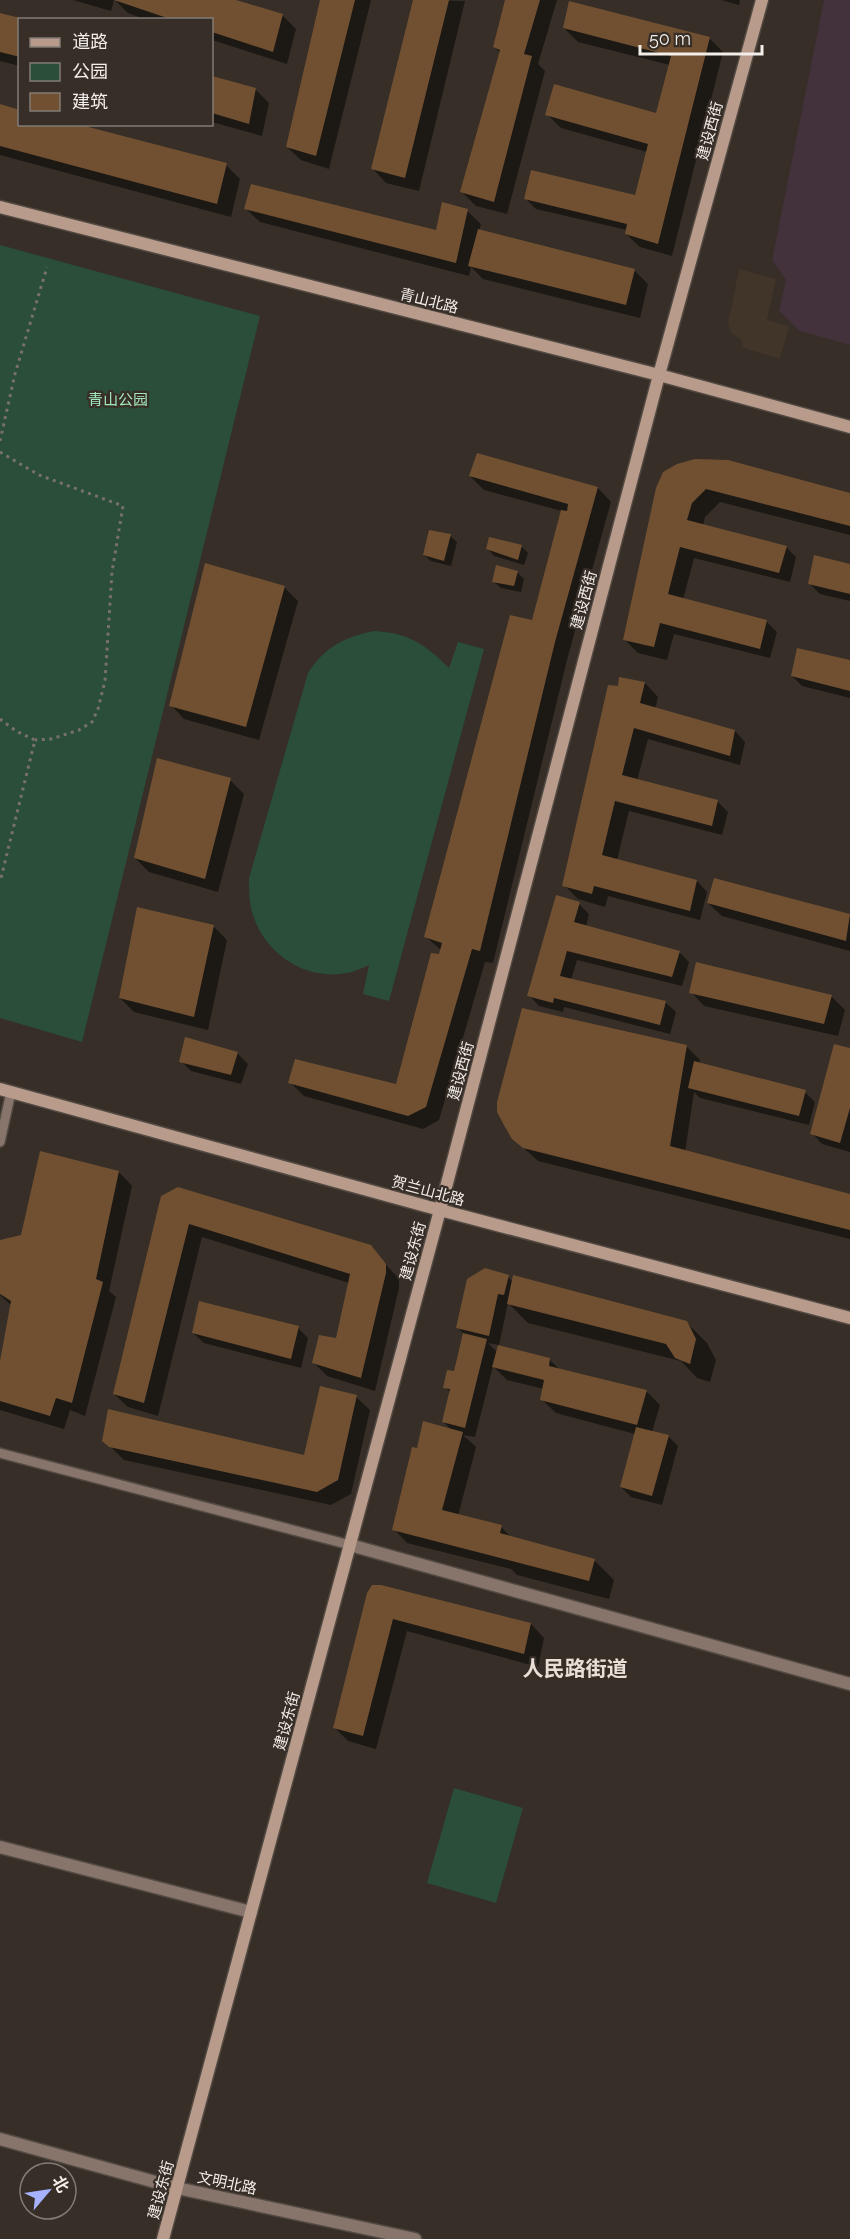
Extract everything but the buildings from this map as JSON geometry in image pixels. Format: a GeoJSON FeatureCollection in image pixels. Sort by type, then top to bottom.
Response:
{"type":"FeatureCollection","features":[{"type":"Feature","properties":{"kind":"main road","name":"建设西街"},"geometry":{"type":"LineString","coordinates":[[440,1210],[659,375],[762,0]]}},
{"type":"Feature","properties":{"kind":"main road","name":"青山北路"},"geometry":{"type":"LineString","coordinates":[[0,207],[659,375],[850,427]]}},
{"type":"Feature","properties":{"kind":"main road","name":"贺兰山北路"},"geometry":{"type":"LineString","coordinates":[[6,1090],[440,1210],[850,1318]]}},
{"type":"Feature","properties":{"kind":"main road","name":"建设东街"},"geometry":{"type":"LineString","coordinates":[[163,2239],[440,1210]]}},
{"type":"Feature","properties":{"kind":"street"},"geometry":{"type":"LineString","coordinates":[[350,1545],[850,1684]]}},
{"type":"Feature","properties":{"kind":"street"},"geometry":{"type":"LineString","coordinates":[[0,1847],[251,1912]]}},
{"type":"Feature","properties":{"kind":"street","name":"文明北路"},"geometry":{"type":"LineString","coordinates":[[0,2139],[177,2188],[415,2239]]}},
{"type":"Feature","properties":{"kind":"lane"},"geometry":{"type":"LineString","coordinates":[[0,1142],[6,1090]]}},
{"type":"Feature","properties":{"kind":"lane"},"geometry":{"type":"LineString","coordinates":[[0,1453],[350,1545]]}},
{"type":"Feature","properties":{"kind":"path"},"geometry":{"type":"LineString","coordinates":[[0,441],[15,374],[47,267]]}},
{"type":"Feature","properties":{"kind":"path"},"geometry":{"type":"LineString","coordinates":[[0,452],[39,475],[123,506],[112,572],[105,681],[92,722],[79,730],[51,739],[35,740],[16,731],[0,719]]}},
{"type":"Feature","properties":{"kind":"path"},"geometry":{"type":"LineString","coordinates":[[0,882],[35,740]]}},
{"type":"Feature","properties":{"kind":"shaded area"},"geometry":{"type":"Polygon","coordinates":[[[824,0],[850,0],[850,345],[800,331],[779,311],[786,280],[772,260],[824,0]]]}},
{"type":"Feature","properties":{"kind":"shaded area"},"geometry":{"type":"Polygon","coordinates":[[[739,269],[776,279],[767,320],[789,326],[780,359],[743,348],[741,340],[731,333],[728,323],[739,269]]]}},
{"type":"Feature","properties":{"kind":"green space","name":"青山公园"},"geometry":{"type":"Polygon","coordinates":[[[0,245],[260,316],[82,1042],[0,1018],[0,245]]]}},
{"type":"Feature","properties":{"kind":"green space"},"geometry":{"type":"Polygon","coordinates":[[[374,631],[397,634],[416,641],[449,668],[458,642],[484,649],[389,1001],[363,994],[369,965],[347,973],[317,973],[289,962],[277,953],[259,929],[252,910],[249,892],[249,878],[308,673],[321,656],[336,644],[353,636],[374,631]]]}},
{"type":"Feature","properties":{"kind":"green space"},"geometry":{"type":"Polygon","coordinates":[[[454,1788],[523,1808],[496,1903],[427,1883],[454,1788]]]}},
{"type":"Feature","properties":{"kind":"district","name":"人民路街道"},"geometry":{"type":"Point","coordinates":[575,1668]}}]}
